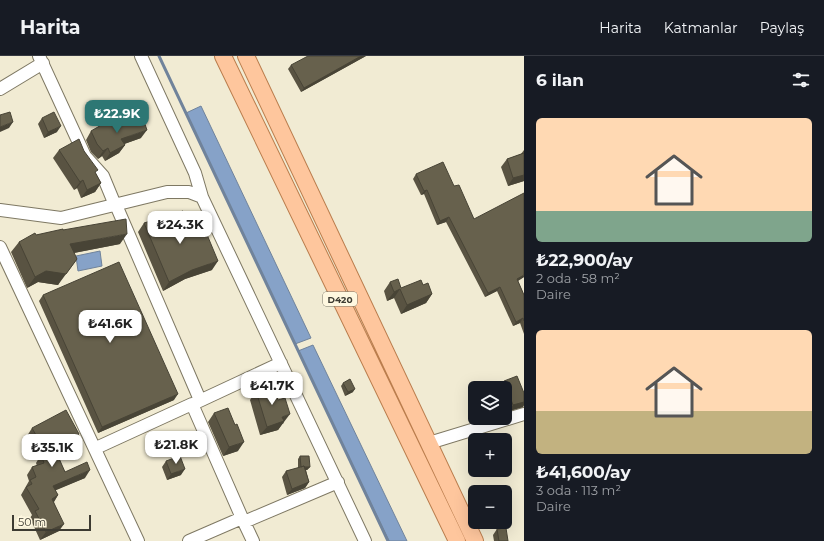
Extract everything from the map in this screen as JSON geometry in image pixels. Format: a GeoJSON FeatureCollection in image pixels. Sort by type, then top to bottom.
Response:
{"type":"FeatureCollection","features":[{"type":"Feature","properties":{"kind":"main road","name":"D420"},"geometry":{"type":"LineString","coordinates":[[223,56],[457,541]]}},
{"type":"Feature","properties":{"kind":"main road","name":"D420"},"geometry":{"type":"LineString","coordinates":[[246,56],[475,541]]}},
{"type":"Feature","properties":{"kind":"street"},"geometry":{"type":"LineString","coordinates":[[141,56],[195,173],[202,197],[365,541]]}},
{"type":"Feature","properties":{"kind":"street"},"geometry":{"type":"LineString","coordinates":[[0,89],[41,60],[85,156],[103,176],[243,520],[253,541]]}},
{"type":"Feature","properties":{"kind":"street"},"geometry":{"type":"LineString","coordinates":[[0,210],[61,218],[167,192],[189,192],[202,197]]}},
{"type":"Feature","properties":{"kind":"street"},"geometry":{"type":"LineString","coordinates":[[0,247],[96,448],[138,541]]}},
{"type":"Feature","properties":{"kind":"street"},"geometry":{"type":"LineString","coordinates":[[96,448],[281,363]]}},
{"type":"Feature","properties":{"kind":"street"},"geometry":{"type":"LineString","coordinates":[[429,444],[524,414]]}},
{"type":"Feature","properties":{"kind":"street"},"geometry":{"type":"LineString","coordinates":[[190,541],[338,482]]}},
{"type":"Feature","properties":{"kind":"water"},"geometry":{"type":"Polygon","coordinates":[[[201,106],[311,338],[295,344],[186,113],[201,106]]]}},
{"type":"Feature","properties":{"kind":"water"},"geometry":{"type":"Polygon","coordinates":[[[100,251],[102,266],[78,271],[76,256],[100,251]]]}},
{"type":"Feature","properties":{"kind":"water"},"geometry":{"type":"Polygon","coordinates":[[[313,345],[407,541],[389,541],[298,351],[313,345]]]}},
{"type":"Feature","properties":{"kind":"building"},"geometry":{"type":"Polygon","coordinates":[[[308,56],[361,56],[304,88],[291,65],[308,56]]]}},
{"type":"Feature","properties":{"kind":"building"},"geometry":{"type":"Polygon","coordinates":[[[10,112],[13,122],[0,127],[0,115],[10,112]]]}},
{"type":"Feature","properties":{"kind":"building"},"geometry":{"type":"Polygon","coordinates":[[[54,112],[61,126],[48,132],[42,118],[54,112]]]}},
{"type":"Feature","properties":{"kind":"building"},"geometry":{"type":"Polygon","coordinates":[[[142,116],[147,130],[121,139],[125,145],[110,153],[108,148],[103,151],[97,144],[91,131],[110,120],[114,127],[142,116]]]}},
{"type":"Feature","properties":{"kind":"building"},"geometry":{"type":"Polygon","coordinates":[[[79,139],[84,151],[98,170],[95,172],[101,183],[87,190],[83,180],[80,182],[59,150],[79,139]]]}},
{"type":"Feature","properties":{"kind":"building"},"geometry":{"type":"Polygon","coordinates":[[[524,153],[524,175],[513,178],[507,159],[524,153]]]}},
{"type":"Feature","properties":{"kind":"building"},"geometry":{"type":"Polygon","coordinates":[[[443,162],[454,186],[459,185],[474,219],[524,193],[524,275],[517,279],[524,295],[524,321],[523,318],[516,322],[500,287],[488,293],[449,217],[440,221],[427,190],[424,191],[416,174],[443,162]]]}},
{"type":"Feature","properties":{"kind":"building"},"geometry":{"type":"Polygon","coordinates":[[[183,211],[190,231],[203,225],[218,261],[192,270],[169,282],[144,223],[183,211]]]}},
{"type":"Feature","properties":{"kind":"building"},"geometry":{"type":"Polygon","coordinates":[[[126,219],[127,234],[70,244],[77,259],[66,274],[46,271],[35,277],[19,242],[35,233],[36,235],[126,219]]]}},
{"type":"Feature","properties":{"kind":"building"},"geometry":{"type":"Polygon","coordinates":[[[119,262],[178,394],[102,427],[43,295],[119,262]]]}},
{"type":"Feature","properties":{"kind":"building"},"geometry":{"type":"Polygon","coordinates":[[[398,279],[401,288],[421,280],[423,285],[428,283],[432,294],[407,305],[400,289],[394,292],[390,282],[398,279]]]}},
{"type":"Feature","properties":{"kind":"building"},"geometry":{"type":"Polygon","coordinates":[[[517,376],[524,393],[524,402],[513,405],[512,381],[504,381],[517,376]]]}},
{"type":"Feature","properties":{"kind":"building"},"geometry":{"type":"Polygon","coordinates":[[[350,379],[355,389],[348,392],[343,383],[350,379]]]}},
{"type":"Feature","properties":{"kind":"building"},"geometry":{"type":"Polygon","coordinates":[[[273,386],[278,400],[285,398],[290,414],[282,417],[284,421],[267,427],[256,391],[273,386]]]}},
{"type":"Feature","properties":{"kind":"building"},"geometry":{"type":"Polygon","coordinates":[[[228,408],[235,425],[237,424],[244,442],[229,447],[214,413],[228,408]]]}},
{"type":"Feature","properties":{"kind":"building"},"geometry":{"type":"Polygon","coordinates":[[[66,410],[79,434],[54,447],[65,472],[87,462],[90,470],[53,486],[58,495],[52,499],[64,524],[46,532],[35,511],[39,509],[26,487],[32,484],[30,480],[36,477],[32,467],[44,463],[41,455],[46,453],[32,428],[66,410]]]}},
{"type":"Feature","properties":{"kind":"building"},"geometry":{"type":"Polygon","coordinates":[[[164,432],[168,441],[154,445],[151,438],[164,432]]]}},
{"type":"Feature","properties":{"kind":"building"},"geometry":{"type":"Polygon","coordinates":[[[180,456],[185,469],[171,474],[166,461],[180,456]]]}},
{"type":"Feature","properties":{"kind":"building"},"geometry":{"type":"Polygon","coordinates":[[[300,456],[309,456],[310,467],[301,467],[300,456]]]}},
{"type":"Feature","properties":{"kind":"building"},"geometry":{"type":"Polygon","coordinates":[[[304,466],[309,482],[292,489],[286,471],[304,466]]]}},
{"type":"Feature","properties":{"kind":"building"},"geometry":{"type":"Polygon","coordinates":[[[497,529],[506,529],[508,541],[499,541],[497,529]]]}},
{"type":"Feature","properties":{"kind":"waterway"},"geometry":{"type":"LineString","coordinates":[[159,56],[388,541]]}}]}
